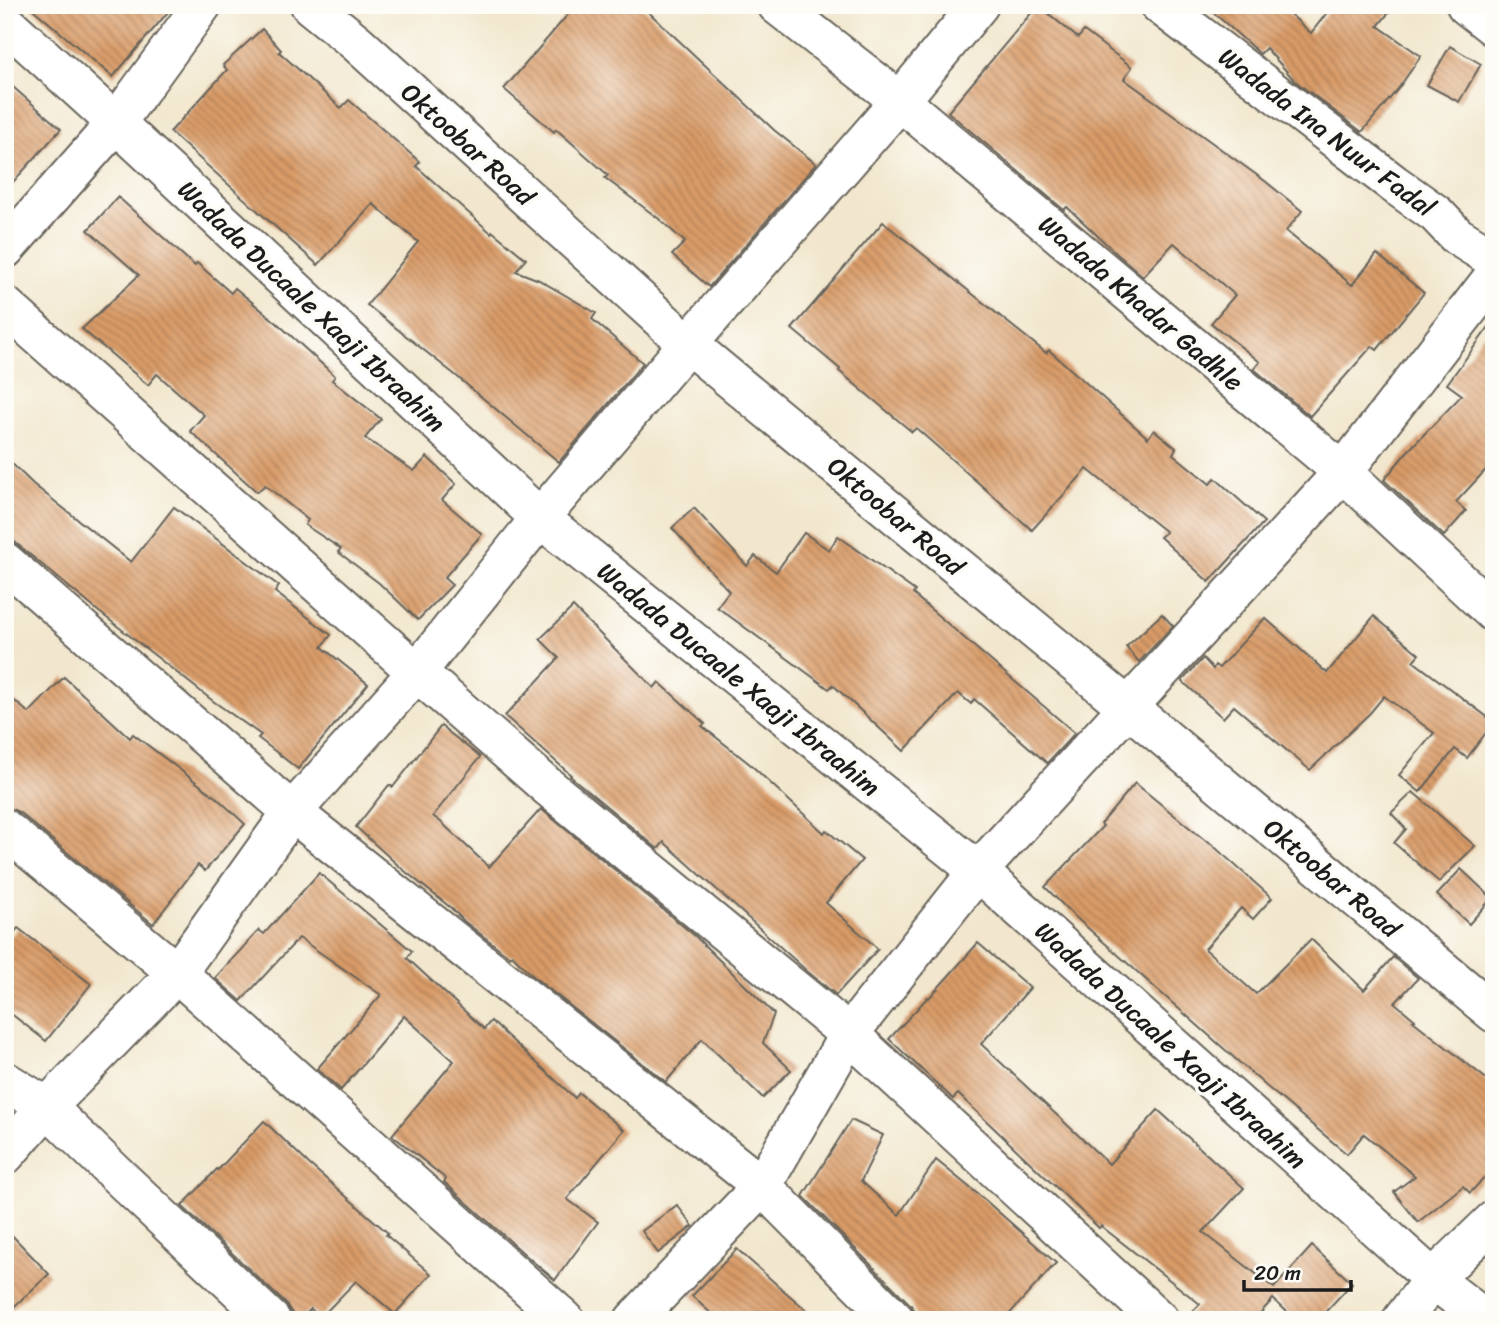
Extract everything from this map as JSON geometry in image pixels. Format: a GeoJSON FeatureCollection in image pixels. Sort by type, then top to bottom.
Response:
{"type":"FeatureCollection","features":[{"type":"Feature","properties":{"kind":"street"},"geometry":{"type":"LineString","coordinates":[[5,249],[116,123],[202,5]]}},
{"type":"Feature","properties":{"kind":"street","name":"Oktoobar Road"},"geometry":{"type":"LineString","coordinates":[[310,5],[357,43],[688,344],[1494,1013]]}},
{"type":"Feature","properties":{"kind":"street","name":"Wadada Khadar Gadhle"},"geometry":{"type":"LineString","coordinates":[[777,5],[900,101],[1343,472],[1494,613]]}},
{"type":"Feature","properties":{"kind":"street"},"geometry":{"type":"LineString","coordinates":[[5,1155],[47,1107],[177,973],[292,811],[417,673],[540,518],[900,101],[979,5]]}},
{"type":"Feature","properties":{"kind":"street","name":"Wadada Ina Nuur Fadal"},"geometry":{"type":"LineString","coordinates":[[1160,5],[1436,214],[1457,236],[1494,259]]}},
{"type":"Feature","properties":{"kind":"street"},"geometry":{"type":"LineString","coordinates":[[1466,5],[1494,27]]}},
{"type":"Feature","properties":{"kind":"street","name":"Wadada Ducaale Xaaji Ibraahim"},"geometry":{"type":"LineString","coordinates":[[5,22],[540,518],[978,871],[1433,1279],[1486,1320]]}},
{"type":"Feature","properties":{"kind":"street"},"geometry":{"type":"LineString","coordinates":[[634,1320],[762,1186],[849,1034],[978,871],[1343,472],[1494,275]]}},
{"type":"Feature","properties":{"kind":"street"},"geometry":{"type":"LineString","coordinates":[[5,306],[547,786],[849,1034],[1159,1320]]}},
{"type":"Feature","properties":{"kind":"street"},"geometry":{"type":"LineString","coordinates":[[5,562],[292,811],[762,1186],[895,1320]]}},
{"type":"Feature","properties":{"kind":"street"},"geometry":{"type":"LineString","coordinates":[[5,829],[177,973],[565,1320]]}},
{"type":"Feature","properties":{"kind":"street"},"geometry":{"type":"LineString","coordinates":[[5,1082],[47,1107],[271,1320]]}},
{"type":"Feature","properties":{"kind":"street"},"geometry":{"type":"LineString","coordinates":[[1402,1320],[1433,1279],[1494,1220]]}},
{"type":"Feature","properties":{"kind":"building"},"geometry":{"type":"Polygon","coordinates":[[[28,5],[174,5],[113,77],[28,5]]]}},
{"type":"Feature","properties":{"kind":"building"},"geometry":{"type":"Polygon","coordinates":[[[576,5],[641,5],[774,130],[816,164],[709,287],[672,255],[685,242],[605,178],[608,175],[556,129],[554,132],[504,89],[576,5]]]}},
{"type":"Feature","properties":{"kind":"building"},"geometry":{"type":"Polygon","coordinates":[[[1038,5],[1078,38],[1084,31],[1132,67],[1124,79],[1302,211],[1286,231],[1352,285],[1377,254],[1424,293],[1377,350],[1372,346],[1310,416],[1254,369],[1260,362],[1211,323],[1235,295],[1174,243],[1143,276],[1067,207],[1064,210],[948,112],[1038,5]]]}},
{"type":"Feature","properties":{"kind":"building"},"geometry":{"type":"Polygon","coordinates":[[[1205,5],[1280,5],[1311,33],[1333,5],[1395,5],[1378,26],[1421,56],[1362,132],[1295,81],[1266,48],[1260,54],[1205,5]]]}},
{"type":"Feature","properties":{"kind":"building"},"geometry":{"type":"Polygon","coordinates":[[[262,29],[281,50],[279,52],[341,108],[349,100],[420,162],[416,166],[491,233],[492,231],[526,259],[516,271],[539,280],[596,313],[592,319],[643,363],[559,462],[367,305],[418,242],[373,204],[318,265],[170,132],[227,70],[223,65],[262,29]]]}},
{"type":"Feature","properties":{"kind":"building"},"geometry":{"type":"Polygon","coordinates":[[[1450,46],[1481,64],[1459,102],[1427,85],[1450,46]]]}},
{"type":"Feature","properties":{"kind":"building"},"geometry":{"type":"Polygon","coordinates":[[[5,80],[61,129],[5,191],[5,80]]]}},
{"type":"Feature","properties":{"kind":"building"},"geometry":{"type":"Polygon","coordinates":[[[118,197],[195,266],[197,263],[231,293],[235,288],[277,323],[335,376],[332,380],[381,419],[365,438],[414,471],[427,457],[456,484],[442,500],[482,534],[444,578],[452,585],[418,620],[379,583],[338,552],[341,549],[305,525],[308,520],[265,485],[257,492],[190,431],[204,415],[157,374],[148,385],[82,329],[139,275],[88,230],[118,197]]]}},
{"type":"Feature","properties":{"kind":"building"},"geometry":{"type":"Polygon","coordinates":[[[883,222],[1046,353],[1049,350],[1148,438],[1154,430],[1176,448],[1173,454],[1210,484],[1215,478],[1264,522],[1209,582],[1160,537],[1166,532],[1087,469],[1032,530],[916,428],[912,432],[792,329],[883,222]]]}},
{"type":"Feature","properties":{"kind":"building"},"geometry":{"type":"Polygon","coordinates":[[[1494,320],[1494,461],[1456,502],[1466,511],[1444,536],[1384,480],[1462,395],[1447,384],[1494,320]]]}},
{"type":"Feature","properties":{"kind":"building"},"geometry":{"type":"Polygon","coordinates":[[[5,457],[33,484],[131,562],[174,507],[279,586],[275,592],[331,635],[322,647],[368,684],[298,769],[258,738],[261,735],[98,611],[5,534],[5,457]]]}},
{"type":"Feature","properties":{"kind":"building"},"geometry":{"type":"Polygon","coordinates":[[[694,508],[747,566],[755,556],[776,572],[804,533],[829,550],[838,536],[915,591],[913,594],[1075,733],[1047,763],[974,699],[971,704],[958,693],[904,751],[833,685],[829,689],[717,607],[729,591],[672,528],[694,508]]]}},
{"type":"Feature","properties":{"kind":"building"},"geometry":{"type":"Polygon","coordinates":[[[573,607],[654,688],[659,682],[705,724],[702,726],[751,765],[824,833],[826,830],[862,860],[826,903],[878,949],[836,995],[664,842],[658,849],[570,776],[505,716],[559,658],[540,639],[573,607]]]}},
{"type":"Feature","properties":{"kind":"building"},"geometry":{"type":"Polygon","coordinates":[[[1162,614],[1173,626],[1139,662],[1126,647],[1162,614]]]}},
{"type":"Feature","properties":{"kind":"building"},"geometry":{"type":"Polygon","coordinates":[[[1374,616],[1419,654],[1413,661],[1494,722],[1467,758],[1455,749],[1420,792],[1399,775],[1434,733],[1384,696],[1370,713],[1310,770],[1234,706],[1223,718],[1182,681],[1203,658],[1213,669],[1215,665],[1219,668],[1265,618],[1327,673],[1374,616]]]}},
{"type":"Feature","properties":{"kind":"building"},"geometry":{"type":"Polygon","coordinates":[[[64,677],[130,738],[133,734],[217,798],[245,824],[205,871],[198,865],[153,924],[19,812],[5,808],[5,693],[29,713],[64,677]]]}},
{"type":"Feature","properties":{"kind":"building"},"geometry":{"type":"Polygon","coordinates":[[[441,726],[480,757],[433,816],[489,867],[541,809],[695,936],[774,1014],[763,1043],[791,1070],[763,1098],[702,1039],[666,1082],[534,977],[512,955],[510,957],[465,922],[356,827],[389,785],[393,787],[441,726]]]}},
{"type":"Feature","properties":{"kind":"building"},"geometry":{"type":"Polygon","coordinates":[[[1135,783],[1208,841],[1272,898],[1253,919],[1241,908],[1205,949],[1256,994],[1311,939],[1364,990],[1393,957],[1418,978],[1395,1003],[1415,1020],[1413,1021],[1494,1085],[1494,1167],[1470,1193],[1463,1186],[1418,1222],[1394,1192],[1415,1176],[1364,1134],[1347,1154],[1266,1086],[1045,887],[1103,826],[1101,824],[1135,783]]]}},
{"type":"Feature","properties":{"kind":"building"},"geometry":{"type":"Polygon","coordinates":[[[1413,792],[1475,846],[1439,882],[1394,843],[1406,829],[1391,813],[1413,792]]]}},
{"type":"Feature","properties":{"kind":"building"},"geometry":{"type":"Polygon","coordinates":[[[1461,869],[1492,898],[1469,924],[1437,895],[1461,869]]]}},
{"type":"Feature","properties":{"kind":"building"},"geometry":{"type":"Polygon","coordinates":[[[319,873],[412,951],[407,958],[484,1029],[491,1021],[575,1098],[579,1093],[624,1130],[567,1199],[598,1222],[555,1280],[444,1182],[446,1179],[392,1135],[454,1061],[404,1016],[341,1090],[317,1069],[381,995],[299,938],[241,1001],[215,978],[259,930],[264,934],[319,873]]]}},
{"type":"Feature","properties":{"kind":"building"},"geometry":{"type":"Polygon","coordinates":[[[18,928],[91,984],[46,1041],[5,1009],[5,943],[18,928]]]}},
{"type":"Feature","properties":{"kind":"building"},"geometry":{"type":"Polygon","coordinates":[[[978,943],[1030,988],[981,1044],[1109,1164],[1158,1110],[1244,1188],[1203,1232],[1274,1288],[1312,1246],[1352,1283],[1318,1320],[1296,1320],[1273,1299],[1254,1320],[1184,1320],[1200,1304],[1101,1226],[1099,1228],[958,1094],[953,1099],[889,1039],[978,943]]]}},
{"type":"Feature","properties":{"kind":"building"},"geometry":{"type":"Polygon","coordinates":[[[851,1120],[883,1135],[861,1181],[899,1215],[936,1160],[1056,1263],[1004,1320],[919,1320],[911,1305],[803,1196],[851,1120]]]}},
{"type":"Feature","properties":{"kind":"building"},"geometry":{"type":"Polygon","coordinates":[[[264,1121],[431,1274],[395,1314],[356,1281],[320,1318],[311,1309],[300,1320],[292,1320],[292,1313],[286,1304],[182,1206],[264,1121]]]}},
{"type":"Feature","properties":{"kind":"building"},"geometry":{"type":"Polygon","coordinates":[[[677,1205],[693,1226],[658,1253],[642,1231],[677,1205]]]}},
{"type":"Feature","properties":{"kind":"building"},"geometry":{"type":"Polygon","coordinates":[[[5,1228],[49,1274],[5,1315],[5,1228]]]}},
{"type":"Feature","properties":{"kind":"building"},"geometry":{"type":"Polygon","coordinates":[[[737,1249],[818,1320],[718,1320],[692,1296],[737,1249]]]}}]}
